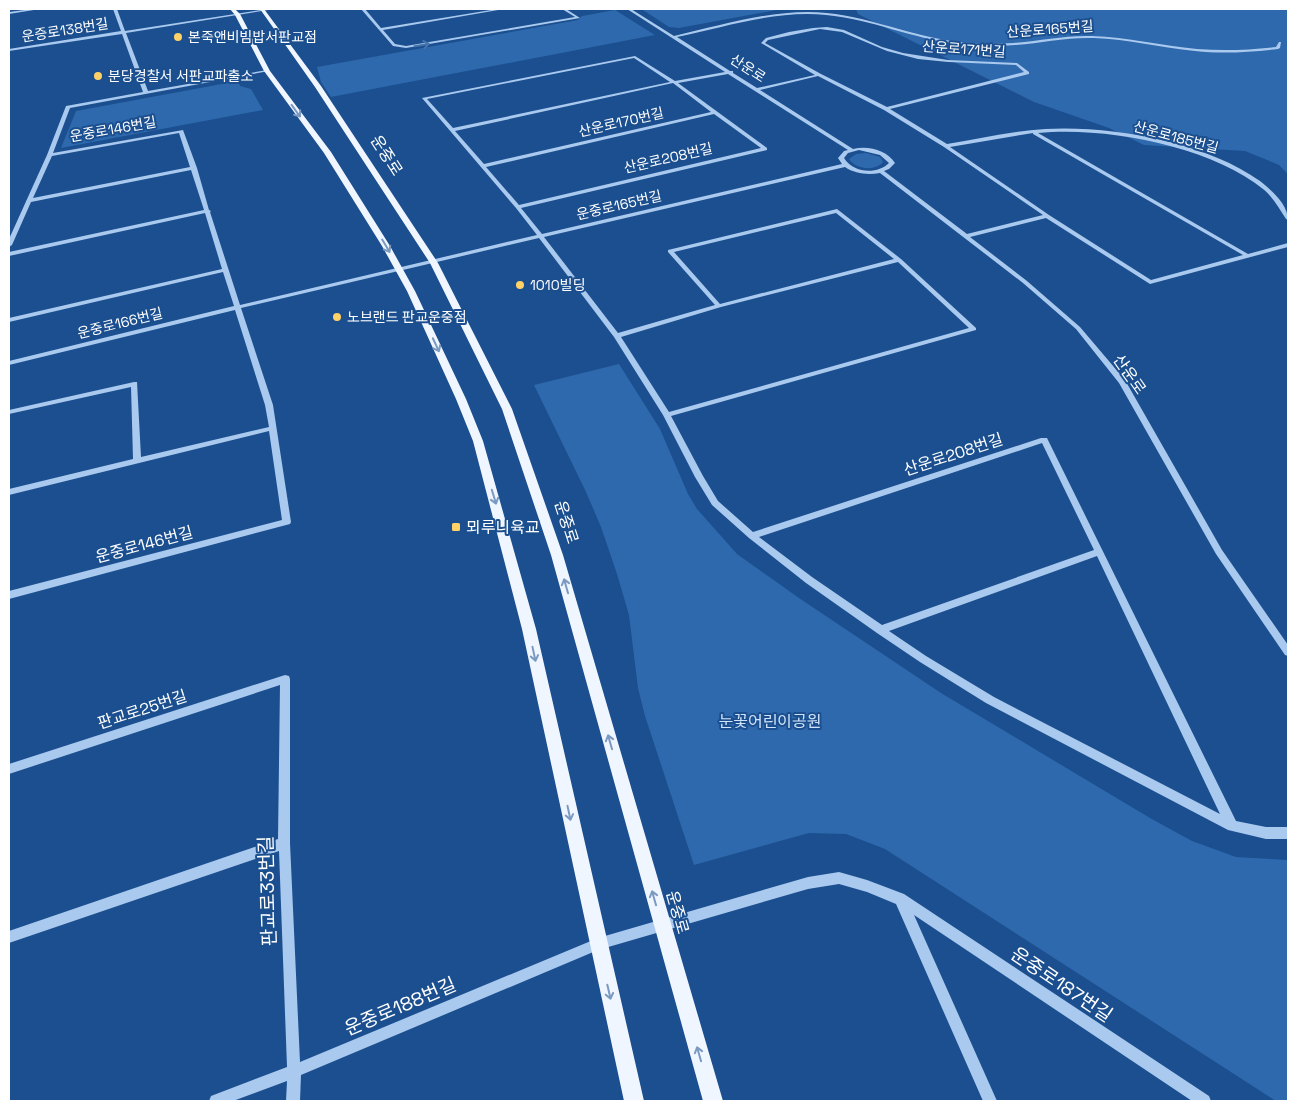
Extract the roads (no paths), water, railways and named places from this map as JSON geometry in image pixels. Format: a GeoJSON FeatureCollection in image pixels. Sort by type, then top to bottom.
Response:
{"type":"FeatureCollection","features":[{"type":"Feature","properties":{"kind":"main road"},"geometry":{"type":"LineString","coordinates":[[232,9],[237,14],[267,71],[327,152],[399,270],[461,398],[478,442],[529,629],[634,1101]]}},
{"type":"Feature","properties":{"kind":"main road","name":"운중로"},"geometry":{"type":"LineString","coordinates":[[266,9],[434,262],[507,409],[545,517],[713,1101]]}},
{"type":"Feature","properties":{"kind":"street","name":"운중로138번길"},"geometry":{"type":"LineString","coordinates":[[9,13],[38,9]]}},
{"type":"Feature","properties":{"kind":"street","name":"운중로138번길"},"geometry":{"type":"LineString","coordinates":[[115,9],[146,93]]}},
{"type":"Feature","properties":{"kind":"street","name":"운중로138번길"},"geometry":{"type":"LineString","coordinates":[[9,50],[266,9]]}},
{"type":"Feature","properties":{"kind":"street"},"geometry":{"type":"LineString","coordinates":[[362,9],[382,29],[394,45],[417,46],[578,18],[564,9]]}},
{"type":"Feature","properties":{"kind":"street"},"geometry":{"type":"LineString","coordinates":[[382,29],[502,9]]}},
{"type":"Feature","properties":{"kind":"street","name":"산운로"},"geometry":{"type":"LineString","coordinates":[[630,9],[852,150]]}},
{"type":"Feature","properties":{"kind":"street","name":"산운로165번길"},"geometry":{"type":"LineString","coordinates":[[673,36],[755,20],[807,13],[846,16],[926,39],[972,45],[1022,44],[1050,38],[1092,37],[1131,39],[1196,50],[1244,51],[1278,48],[1280,43]]}},
{"type":"Feature","properties":{"kind":"street","name":"산운로171번길"},"geometry":{"type":"LineString","coordinates":[[886,109],[1027,72],[1017,64],[937,61],[914,57],[887,50],[840,30],[825,28],[767,39],[763,43],[819,75],[886,109],[946,146]]}},
{"type":"Feature","properties":{"kind":"street"},"geometry":{"type":"LineString","coordinates":[[715,112],[635,57],[424,98],[518,207],[617,336],[667,415],[699,477],[715,503],[752,536],[809,580],[880,630],[990,700],[1232,826],[1266,833],[1288,833]]}},
{"type":"Feature","properties":{"kind":"street","name":"운중로146번길"},"geometry":{"type":"LineString","coordinates":[[9,245],[50,155],[68,107],[267,71]]}},
{"type":"Feature","properties":{"kind":"street","name":"산운로170번길"},"geometry":{"type":"LineString","coordinates":[[452,130],[674,82],[731,72]]}},
{"type":"Feature","properties":{"kind":"street"},"geometry":{"type":"LineString","coordinates":[[757,89],[819,75]]}},
{"type":"Feature","properties":{"kind":"street","name":"산운로170번길"},"geometry":{"type":"LineString","coordinates":[[484,166],[715,112]]}},
{"type":"Feature","properties":{"kind":"street","name":"산운로208번길"},"geometry":{"type":"LineString","coordinates":[[518,207],[765,149],[715,112]]}},
{"type":"Feature","properties":{"kind":"street","name":"산운로185번길"},"geometry":{"type":"LineString","coordinates":[[946,146],[1035,132],[1073,130],[1112,133],[1195,152],[1218,160],[1247,175],[1265,188],[1279,203],[1288,218]]}},
{"type":"Feature","properties":{"kind":"street","name":"운중로146번길"},"geometry":{"type":"LineString","coordinates":[[50,155],[181,131],[194,168]]}},
{"type":"Feature","properties":{"kind":"street"},"geometry":{"type":"LineString","coordinates":[[1035,132],[1248,256]]}},
{"type":"Feature","properties":{"kind":"street"},"geometry":{"type":"LineString","coordinates":[[946,146],[1047,216],[1150,282],[1288,245]]}},
{"type":"Feature","properties":{"kind":"street"},"geometry":{"type":"LineString","coordinates":[[852,150],[874,151],[887,156],[892,163],[880,171],[865,172],[845,165],[841,158],[842,155],[852,150]]}},
{"type":"Feature","properties":{"kind":"street","name":"운중로165번길"},"geometry":{"type":"LineString","coordinates":[[399,270],[845,165]]}},
{"type":"Feature","properties":{"kind":"street"},"geometry":{"type":"LineString","coordinates":[[9,492],[273,428],[269,405],[224,270],[194,168],[28,201]]}},
{"type":"Feature","properties":{"kind":"street","name":"산운로"},"geometry":{"type":"LineString","coordinates":[[880,171],[1025,282],[1078,328],[1122,382],[1219,552],[1288,652]]}},
{"type":"Feature","properties":{"kind":"street"},"geometry":{"type":"LineString","coordinates":[[9,254],[208,211]]}},
{"type":"Feature","properties":{"kind":"street"},"geometry":{"type":"LineString","coordinates":[[667,415],[974,329],[899,260],[837,211],[670,251],[719,306]]}},
{"type":"Feature","properties":{"kind":"street"},"geometry":{"type":"LineString","coordinates":[[966,236],[1047,216]]}},
{"type":"Feature","properties":{"kind":"street"},"geometry":{"type":"LineString","coordinates":[[617,336],[719,306],[899,260]]}},
{"type":"Feature","properties":{"kind":"street"},"geometry":{"type":"LineString","coordinates":[[9,320],[224,270]]}},
{"type":"Feature","properties":{"kind":"street","name":"운중로166번길"},"geometry":{"type":"LineString","coordinates":[[9,363],[237,307],[399,270]]}},
{"type":"Feature","properties":{"kind":"street"},"geometry":{"type":"LineString","coordinates":[[9,412],[134,384],[137,461]]}},
{"type":"Feature","properties":{"kind":"street","name":"운중로146번길"},"geometry":{"type":"LineString","coordinates":[[9,595],[287,522],[273,428]]}},
{"type":"Feature","properties":{"kind":"street","name":"산운로208번길"},"geometry":{"type":"LineString","coordinates":[[752,536],[1044,440],[1232,826]]}},
{"type":"Feature","properties":{"kind":"street"},"geometry":{"type":"LineString","coordinates":[[880,630],[1099,552]]}},
{"type":"Feature","properties":{"kind":"street","name":"판교로25번길"},"geometry":{"type":"LineString","coordinates":[[9,769],[285,679]]}},
{"type":"Feature","properties":{"kind":"street","name":"판교로33번길"},"geometry":{"type":"LineString","coordinates":[[285,679],[284,843],[294,1071],[293,1101]]}},
{"type":"Feature","properties":{"kind":"street"},"geometry":{"type":"LineString","coordinates":[[9,936],[284,843]]}},
{"type":"Feature","properties":{"kind":"street","name":"운중로187번길"},"geometry":{"type":"LineString","coordinates":[[598,944],[662,927],[808,883],[839,878],[900,898],[1204,1101]]}},
{"type":"Feature","properties":{"kind":"street"},"geometry":{"type":"LineString","coordinates":[[900,898],[990,1101]]}},
{"type":"Feature","properties":{"kind":"street","name":"운중로188번길"},"geometry":{"type":"LineString","coordinates":[[216,1101],[294,1071],[598,944]]}},
{"type":"Feature","properties":{"kind":"place","name":"본죽앤비빔밥서판교점"},"geometry":{"type":"Point","coordinates":[178,37]}},
{"type":"Feature","properties":{"kind":"place","name":"분당경찰서 서판교파출소"},"geometry":{"type":"Point","coordinates":[98,76]}},
{"type":"Feature","properties":{"kind":"place","name":"1010빌딩"},"geometry":{"type":"Point","coordinates":[520,285]}},
{"type":"Feature","properties":{"kind":"place","name":"노브랜드 판교운중점"},"geometry":{"type":"Point","coordinates":[337,317]}},
{"type":"Feature","properties":{"kind":"place","name":"뫼루니육교"},"geometry":{"type":"Point","coordinates":[456,527]}},
{"type":"Feature","properties":{"kind":"park label","name":"눈꽃어린이공원"},"geometry":{"type":"Point","coordinates":[770,721]}}]}
